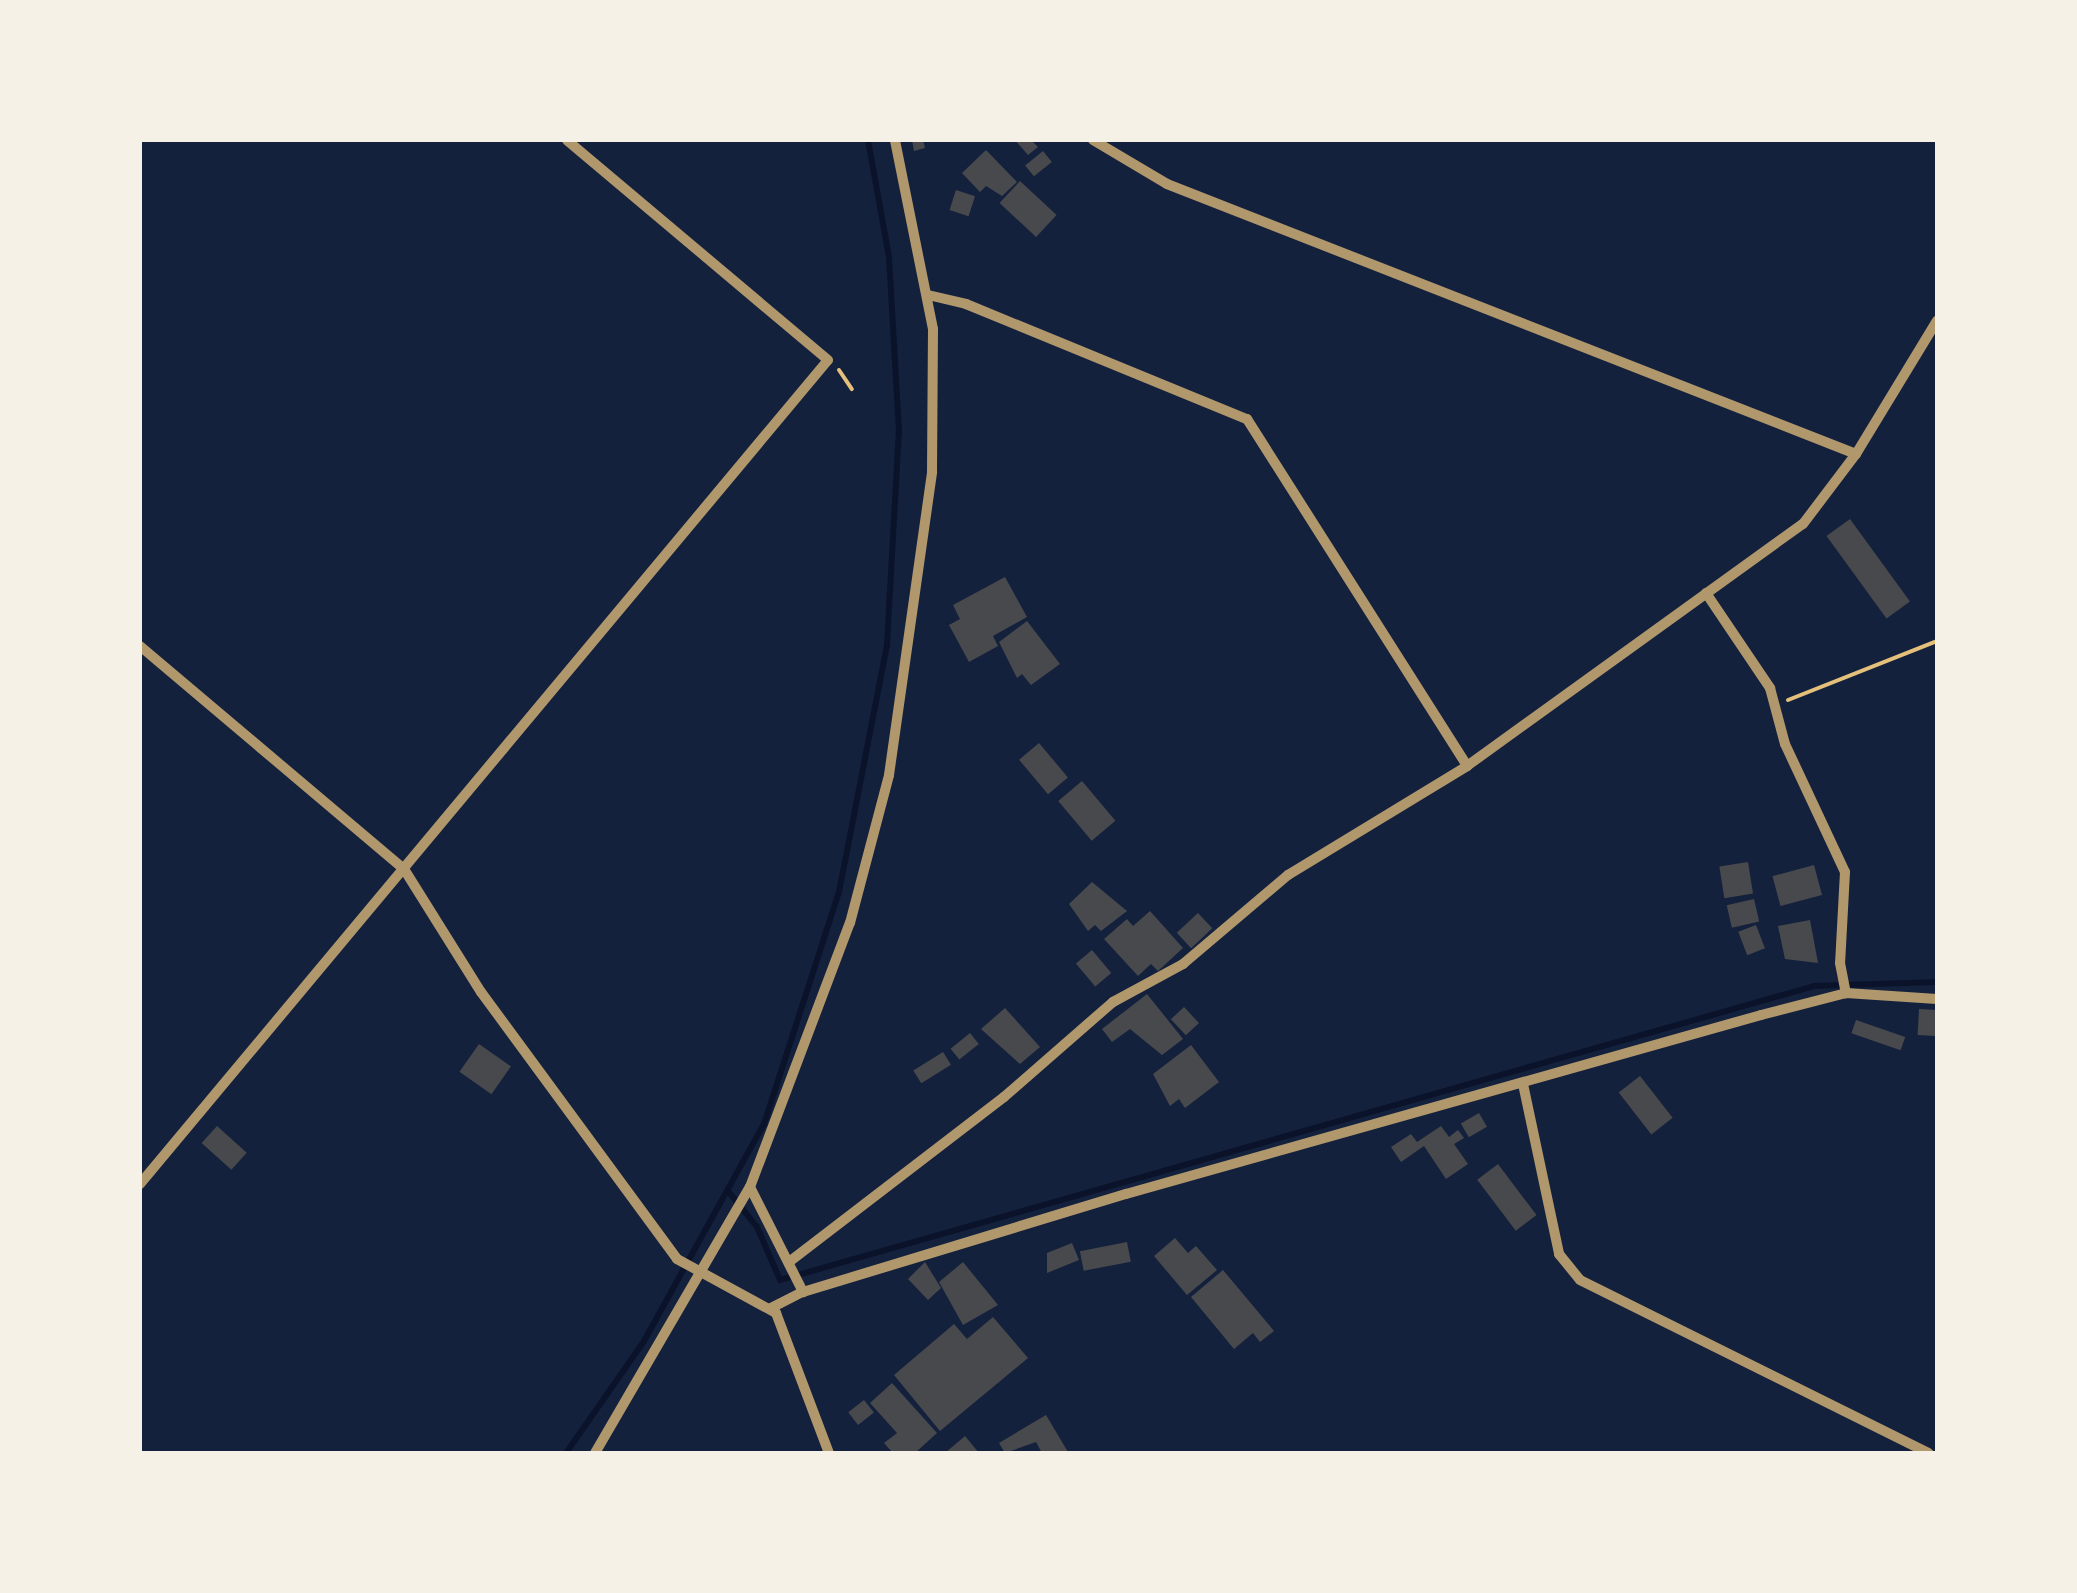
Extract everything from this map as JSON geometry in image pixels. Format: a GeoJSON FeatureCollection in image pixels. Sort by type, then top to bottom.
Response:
{"type":"FeatureCollection","features":[{"type":"Feature","properties":{"kind":"street"},"geometry":{"type":"LineString","coordinates":[[140,1184],[828,360],[567,140]]}},
{"type":"Feature","properties":{"kind":"street"},"geometry":{"type":"LineString","coordinates":[[595,1453],[750,1187],[850,923],[889,774],[932,472],[928,296],[895,140]]}},
{"type":"Feature","properties":{"kind":"street"},"geometry":{"type":"LineString","coordinates":[[1094,140],[1166,184],[1856,454]]}},
{"type":"Feature","properties":{"kind":"street"},"geometry":{"type":"LineString","coordinates":[[928,296],[966,304],[1248,419],[1467,766]]}},
{"type":"Feature","properties":{"kind":"street"},"geometry":{"type":"LineString","coordinates":[[789,1262],[1004,1097],[1113,1002],[1183,964],[1288,875],[1467,766],[1803,524],[1856,454],[1937,321]]}},
{"type":"Feature","properties":{"kind":"street"},"geometry":{"type":"LineString","coordinates":[[1706,593],[1770,688],[1774,706],[1845,872],[1840,963],[1846,993]]}},
{"type":"Feature","properties":{"kind":"street"},"geometry":{"type":"LineString","coordinates":[[140,646],[404,870],[480,992],[677,1259],[698,1274],[772,1308],[829,1453]]}},
{"type":"Feature","properties":{"kind":"street"},"geometry":{"type":"LineString","coordinates":[[772,1308],[803,1292],[1126,1194],[1846,993],[1937,999]]}},
{"type":"Feature","properties":{"kind":"street"},"geometry":{"type":"LineString","coordinates":[[1524,1084],[1559,1254],[1580,1280],[1928,1453]]}},
{"type":"Feature","properties":{"kind":"street"},"geometry":{"type":"LineString","coordinates":[[750,1187],[803,1292]]}},
{"type":"Feature","properties":{"kind":"path"},"geometry":{"type":"LineString","coordinates":[[828,360],[852,388]]}},
{"type":"Feature","properties":{"kind":"path"},"geometry":{"type":"LineString","coordinates":[[1774,706],[1937,641]]}},
{"type":"Feature","properties":{"kind":"building"},"geometry":{"type":"Polygon","coordinates":[[[912,140],[923,140],[925,148],[914,151],[912,140]]]}},
{"type":"Feature","properties":{"kind":"building"},"geometry":{"type":"Polygon","coordinates":[[[1015,140],[1031,140],[1038,147],[1028,155],[1015,140]]]}},
{"type":"Feature","properties":{"kind":"building"},"geometry":{"type":"Polygon","coordinates":[[[986,150],[1017,182],[1002,196],[986,186],[980,192],[962,173],[986,150]]]}},
{"type":"Feature","properties":{"kind":"building"},"geometry":{"type":"Polygon","coordinates":[[[1043,151],[1052,162],[1034,176],[1025,165],[1043,151]]]}},
{"type":"Feature","properties":{"kind":"building"},"geometry":{"type":"Polygon","coordinates":[[[1020,181],[1057,215],[1036,237],[1000,203],[1020,181]]]}},
{"type":"Feature","properties":{"kind":"building"},"geometry":{"type":"Polygon","coordinates":[[[956,190],[975,196],[969,216],[950,210],[956,190]]]}},
{"type":"Feature","properties":{"kind":"building"},"geometry":{"type":"Polygon","coordinates":[[[1850,519],[1910,602],[1886,619],[1827,536],[1850,519]]]}},
{"type":"Feature","properties":{"kind":"building"},"geometry":{"type":"Polygon","coordinates":[[[1005,577],[1027,617],[993,636],[998,646],[969,662],[949,625],[960,619],[953,605],[1005,577]]]}},
{"type":"Feature","properties":{"kind":"building"},"geometry":{"type":"Polygon","coordinates":[[[1027,621],[1060,664],[1031,685],[1022,674],[1017,678],[999,642],[1027,621]]]}},
{"type":"Feature","properties":{"kind":"building"},"geometry":{"type":"Polygon","coordinates":[[[1039,743],[1068,777],[1048,794],[1019,760],[1039,743]]]}},
{"type":"Feature","properties":{"kind":"building"},"geometry":{"type":"Polygon","coordinates":[[[1082,781],[1115,821],[1092,841],[1058,801],[1082,781]]]}},
{"type":"Feature","properties":{"kind":"building"},"geometry":{"type":"Polygon","coordinates":[[[1748,862],[1753,894],[1724,898],[1719,867],[1748,862]]]}},
{"type":"Feature","properties":{"kind":"building"},"geometry":{"type":"Polygon","coordinates":[[[1814,865],[1822,895],[1780,906],[1772,876],[1814,865]]]}},
{"type":"Feature","properties":{"kind":"building"},"geometry":{"type":"Polygon","coordinates":[[[1092,882],[1127,911],[1101,931],[1095,925],[1088,931],[1069,904],[1092,882]]]}},
{"type":"Feature","properties":{"kind":"building"},"geometry":{"type":"Polygon","coordinates":[[[1754,899],[1759,921],[1732,928],[1727,905],[1754,899]]]}},
{"type":"Feature","properties":{"kind":"building"},"geometry":{"type":"Polygon","coordinates":[[[1150,911],[1183,948],[1158,971],[1151,964],[1138,976],[1104,939],[1127,919],[1133,926],[1150,911]]]}},
{"type":"Feature","properties":{"kind":"building"},"geometry":{"type":"Polygon","coordinates":[[[1198,913],[1212,928],[1191,948],[1177,933],[1198,913]]]}},
{"type":"Feature","properties":{"kind":"building"},"geometry":{"type":"Polygon","coordinates":[[[1810,920],[1818,963],[1785,959],[1778,926],[1810,920]]]}},
{"type":"Feature","properties":{"kind":"building"},"geometry":{"type":"Polygon","coordinates":[[[1756,925],[1765,948],[1747,955],[1738,932],[1756,925]]]}},
{"type":"Feature","properties":{"kind":"building"},"geometry":{"type":"Polygon","coordinates":[[[1092,950],[1111,973],[1095,986],[1076,963],[1092,950]]]}},
{"type":"Feature","properties":{"kind":"building"},"geometry":{"type":"Polygon","coordinates":[[[1147,994],[1183,1039],[1162,1055],[1130,1029],[1112,1042],[1102,1029],[1147,994]]]}},
{"type":"Feature","properties":{"kind":"building"},"geometry":{"type":"Polygon","coordinates":[[[1184,1007],[1199,1023],[1186,1035],[1171,1019],[1184,1007]]]}},
{"type":"Feature","properties":{"kind":"building"},"geometry":{"type":"Polygon","coordinates":[[[1005,1008],[1040,1047],[1020,1064],[981,1029],[1005,1008]]]}},
{"type":"Feature","properties":{"kind":"building"},"geometry":{"type":"Polygon","coordinates":[[[1919,1009],[1937,1010],[1936,1036],[1918,1035],[1919,1009]]]}},
{"type":"Feature","properties":{"kind":"building"},"geometry":{"type":"Polygon","coordinates":[[[1856,1020],[1905,1037],[1901,1050],[1851,1033],[1856,1020]]]}},
{"type":"Feature","properties":{"kind":"building"},"geometry":{"type":"Polygon","coordinates":[[[970,1033],[979,1044],[959,1060],[951,1049],[970,1033]]]}},
{"type":"Feature","properties":{"kind":"building"},"geometry":{"type":"Polygon","coordinates":[[[479,1044],[511,1066],[491,1094],[459,1072],[479,1044]]]}},
{"type":"Feature","properties":{"kind":"building"},"geometry":{"type":"Polygon","coordinates":[[[1191,1045],[1219,1082],[1185,1108],[1179,1099],[1170,1106],[1153,1074],[1191,1045]]]}},
{"type":"Feature","properties":{"kind":"building"},"geometry":{"type":"Polygon","coordinates":[[[943,1052],[951,1065],[921,1083],[913,1071],[943,1052]]]}},
{"type":"Feature","properties":{"kind":"building"},"geometry":{"type":"Polygon","coordinates":[[[1640,1076],[1673,1118],[1651,1134],[1619,1093],[1640,1076]]]}},
{"type":"Feature","properties":{"kind":"building"},"geometry":{"type":"Polygon","coordinates":[[[1479,1113],[1487,1127],[1469,1137],[1461,1124],[1479,1113]]]}},
{"type":"Feature","properties":{"kind":"building"},"geometry":{"type":"Polygon","coordinates":[[[217,1126],[247,1153],[231,1170],[202,1143],[217,1126]]]}},
{"type":"Feature","properties":{"kind":"building"},"geometry":{"type":"Polygon","coordinates":[[[1441,1126],[1449,1137],[1458,1130],[1464,1138],[1454,1144],[1468,1164],[1446,1179],[1424,1146],[1401,1162],[1391,1147],[1411,1134],[1417,1142],[1441,1126]]]}},
{"type":"Feature","properties":{"kind":"building"},"geometry":{"type":"Polygon","coordinates":[[[1498,1164],[1537,1215],[1516,1231],[1477,1180],[1498,1164]]]}},
{"type":"Feature","properties":{"kind":"building"},"geometry":{"type":"Polygon","coordinates":[[[1175,1238],[1188,1253],[1196,1246],[1217,1270],[1187,1295],[1154,1256],[1175,1238]]]}},
{"type":"Feature","properties":{"kind":"building"},"geometry":{"type":"Polygon","coordinates":[[[1127,1242],[1131,1262],[1084,1271],[1080,1251],[1127,1242]]]}},
{"type":"Feature","properties":{"kind":"building"},"geometry":{"type":"Polygon","coordinates":[[[1072,1243],[1079,1260],[1047,1273],[1047,1253],[1072,1243]]]}},
{"type":"Feature","properties":{"kind":"building"},"geometry":{"type":"Polygon","coordinates":[[[925,1262],[941,1288],[928,1300],[908,1279],[925,1262]]]}},
{"type":"Feature","properties":{"kind":"building"},"geometry":{"type":"Polygon","coordinates":[[[963,1262],[998,1305],[963,1325],[939,1282],[963,1262]]]}},
{"type":"Feature","properties":{"kind":"building"},"geometry":{"type":"Polygon","coordinates":[[[1223,1270],[1274,1331],[1260,1342],[1253,1333],[1234,1349],[1191,1297],[1223,1270]]]}},
{"type":"Feature","properties":{"kind":"building"},"geometry":{"type":"Polygon","coordinates":[[[993,1317],[1028,1358],[940,1431],[894,1375],[954,1324],[967,1339],[993,1317]]]}},
{"type":"Feature","properties":{"kind":"building"},"geometry":{"type":"Polygon","coordinates":[[[892,1383],[937,1433],[915,1453],[893,1453],[884,1443],[897,1433],[870,1403],[892,1383]]]}},
{"type":"Feature","properties":{"kind":"building"},"geometry":{"type":"Polygon","coordinates":[[[864,1400],[874,1413],[858,1425],[848,1412],[864,1400]]]}},
{"type":"Feature","properties":{"kind":"building"},"geometry":{"type":"Polygon","coordinates":[[[1046,1415],[1068,1452],[1042,1453],[1036,1442],[1005,1453],[999,1443],[1046,1415]]]}},
{"type":"Feature","properties":{"kind":"building"},"geometry":{"type":"Polygon","coordinates":[[[965,1436],[979,1453],[945,1453],[965,1436]]]}},
{"type":"Feature","properties":{"kind":"waterway"},"geometry":{"type":"LineString","coordinates":[[566,1453],[644,1341],[764,1124],[839,892],[887,644],[899,431],[889,257],[868,140]]}},
{"type":"Feature","properties":{"kind":"waterway"},"geometry":{"type":"LineString","coordinates":[[728,1191],[757,1227],[780,1280],[1814,986],[1937,982]]}}]}
